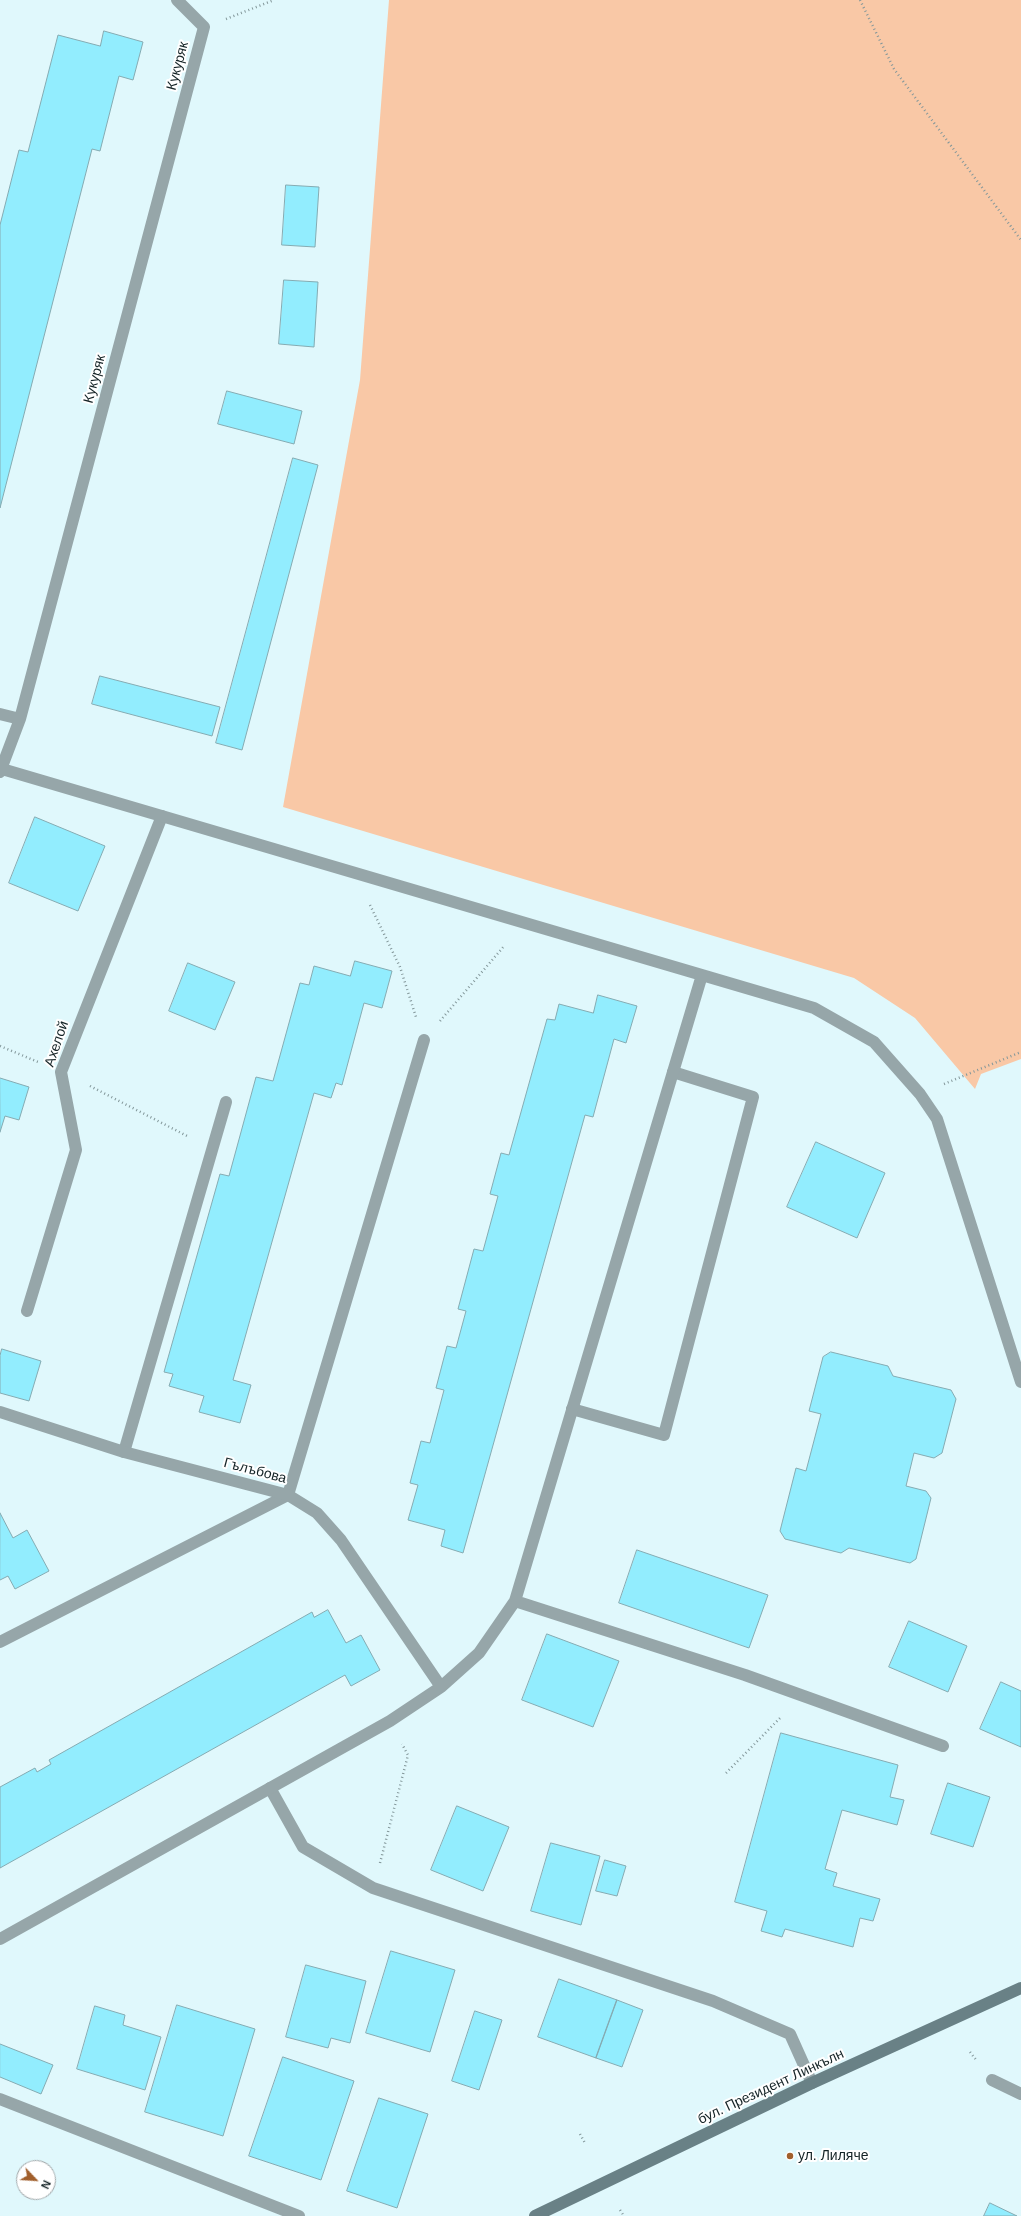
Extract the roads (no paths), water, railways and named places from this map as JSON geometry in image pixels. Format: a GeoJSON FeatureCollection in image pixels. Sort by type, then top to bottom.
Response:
{"type":"FeatureCollection","features":[{"type":"Feature","properties":{"kind":"street","name":"Кукуряк"},"geometry":{"type":"LineString","coordinates":[[1,771],[20,719],[204,27],[177,0]]}},
{"type":"Feature","properties":{"kind":"street"},"geometry":{"type":"LineString","coordinates":[[0,714],[20,719]]}},
{"type":"Feature","properties":{"kind":"street"},"geometry":{"type":"LineString","coordinates":[[1,771],[162,816],[814,1008],[874,1042],[920,1094],[937,1119],[1021,1382]]}},
{"type":"Feature","properties":{"kind":"street","name":"Ахелой"},"geometry":{"type":"LineString","coordinates":[[26,1311],[76,1150],[61,1072],[162,816]]}},
{"type":"Feature","properties":{"kind":"street"},"geometry":{"type":"LineString","coordinates":[[0,1939],[390,1721],[442,1688],[479,1653],[515,1600],[702,976]]}},
{"type":"Feature","properties":{"kind":"street"},"geometry":{"type":"LineString","coordinates":[[0,1642],[288,1495],[424,1040]]}},
{"type":"Feature","properties":{"kind":"street"},"geometry":{"type":"LineString","coordinates":[[572,1409],[664,1435],[753,1097],[673,1072]]}},
{"type":"Feature","properties":{"kind":"street"},"geometry":{"type":"LineString","coordinates":[[124,1452],[226,1102]]}},
{"type":"Feature","properties":{"kind":"street","name":"Гълъбова"},"geometry":{"type":"LineString","coordinates":[[0,1412],[124,1452],[288,1495],[317,1513],[341,1540],[442,1688]]}},
{"type":"Feature","properties":{"kind":"street"},"geometry":{"type":"LineString","coordinates":[[515,1600],[801,1696],[943,1746]]}},
{"type":"Feature","properties":{"kind":"street"},"geometry":{"type":"LineString","coordinates":[[270,1788],[303,1847],[374,1888],[713,2001],[790,2034],[812,2083]]}},
{"type":"Feature","properties":{"kind":"street","name":"бул. Президент Линкълн"},"geometry":{"type":"LineString","coordinates":[[534,2216],[812,2083],[1021,1988]]}},
{"type":"Feature","properties":{"kind":"street"},"geometry":{"type":"LineString","coordinates":[[992,2080],[1021,2094]]}},
{"type":"Feature","properties":{"kind":"street"},"geometry":{"type":"LineString","coordinates":[[0,2099],[299,2216]]}},
{"type":"Feature","properties":{"kind":"place","name":"ул. Лиляче"},"geometry":{"type":"Point","coordinates":[790,2156]}}]}
